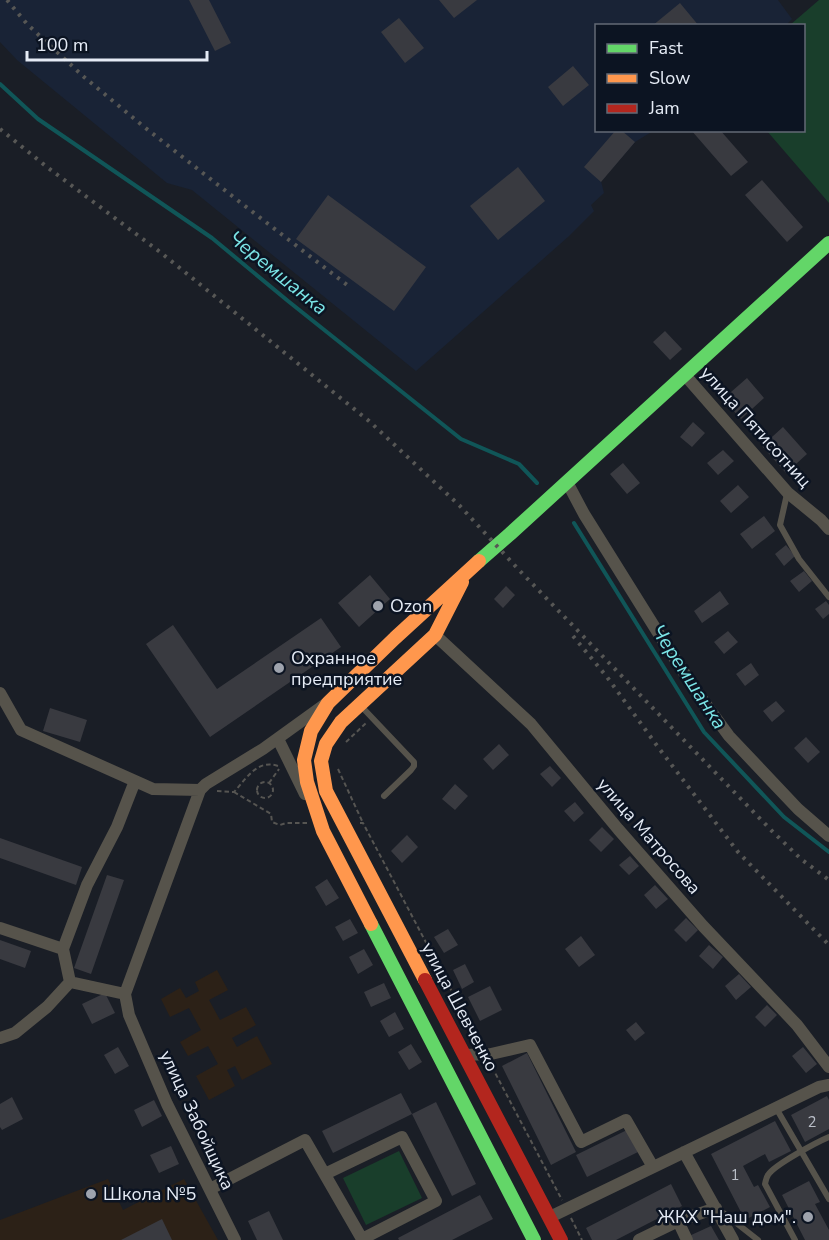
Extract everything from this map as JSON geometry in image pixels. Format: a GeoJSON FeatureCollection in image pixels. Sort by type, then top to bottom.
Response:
{"type":"FeatureCollection","features":[{"type":"Feature","properties":{"kind":"main road"},"geometry":{"type":"LineString","coordinates":[[534,1240],[323,831],[307,782],[304,760],[311,731],[328,703],[395,638],[829,243]]}},
{"type":"Feature","properties":{"kind":"main road"},"geometry":{"type":"LineString","coordinates":[[435,636],[466,573]]}},
{"type":"Feature","properties":{"kind":"main road","name":"улица Шевченко"},"geometry":{"type":"LineString","coordinates":[[435,636],[341,722],[326,744],[321,761],[326,790],[561,1240]]}},
{"type":"Feature","properties":{"kind":"street","name":"улица Пятисотниц"},"geometry":{"type":"LineString","coordinates":[[684,374],[788,493],[826,521]]}},
{"type":"Feature","properties":{"kind":"street"},"geometry":{"type":"LineString","coordinates":[[564,485],[694,688],[729,736],[798,809],[829,836]]}},
{"type":"Feature","properties":{"kind":"street","name":"улица Матросова"},"geometry":{"type":"LineString","coordinates":[[435,636],[531,724],[703,926],[797,1025],[829,1067]]}},
{"type":"Feature","properties":{"kind":"street"},"geometry":{"type":"LineString","coordinates":[[0,693],[21,730],[153,789],[200,790]]}},
{"type":"Feature","properties":{"kind":"street"},"geometry":{"type":"LineString","coordinates":[[70,982],[125,994],[200,790],[328,703]]}},
{"type":"Feature","properties":{"kind":"street"},"geometry":{"type":"LineString","coordinates":[[278,739],[326,790]]}},
{"type":"Feature","properties":{"kind":"street"},"geometry":{"type":"LineString","coordinates":[[278,739],[323,831]]}},
{"type":"Feature","properties":{"kind":"street"},"geometry":{"type":"LineString","coordinates":[[70,982],[63,950],[87,885],[117,827],[135,782]]}},
{"type":"Feature","properties":{"kind":"street"},"geometry":{"type":"LineString","coordinates":[[0,928],[63,950]]}},
{"type":"Feature","properties":{"kind":"street"},"geometry":{"type":"LineString","coordinates":[[0,1038],[15,1033],[32,1020],[70,982]]}},
{"type":"Feature","properties":{"kind":"street","name":"улица Забойщика"},"geometry":{"type":"LineString","coordinates":[[125,994],[129,1015],[167,1104],[235,1240]]}},
{"type":"Feature","properties":{"kind":"street"},"geometry":{"type":"LineString","coordinates":[[465,1055],[530,1046],[580,1142],[626,1120],[653,1167]]}},
{"type":"Feature","properties":{"kind":"street"},"geometry":{"type":"LineString","coordinates":[[550,1217],[776,1107],[819,1087],[829,1085]]}},
{"type":"Feature","properties":{"kind":"street"},"geometry":{"type":"LineString","coordinates":[[210,1189],[306,1140],[325,1174],[362,1239],[436,1201],[402,1137],[325,1174]]}},
{"type":"Feature","properties":{"kind":"street"},"geometry":{"type":"LineString","coordinates":[[684,1152],[733,1240]]}},
{"type":"Feature","properties":{"kind":"street"},"geometry":{"type":"LineString","coordinates":[[639,1240],[678,1221],[716,1208]]}},
{"type":"Feature","properties":{"kind":"street"},"geometry":{"type":"LineString","coordinates":[[678,1221],[687,1240]]}},
{"type":"Feature","properties":{"kind":"lane"},"geometry":{"type":"LineString","coordinates":[[788,493],[780,525],[799,559],[829,597]]}},
{"type":"Feature","properties":{"kind":"lane"},"geometry":{"type":"LineString","coordinates":[[360,705],[414,762],[411,770],[384,796]]}},
{"type":"Feature","properties":{"kind":"lane"},"geometry":{"type":"LineString","coordinates":[[776,1107],[829,1199]]}},
{"type":"Feature","properties":{"kind":"lane"},"geometry":{"type":"LineString","coordinates":[[795,1240],[765,1184],[766,1176],[801,1152],[829,1137]]}},
{"type":"Feature","properties":{"kind":"lane"},"geometry":{"type":"LineString","coordinates":[[716,1208],[758,1240]]}},
{"type":"Feature","properties":{"kind":"path"},"geometry":{"type":"LineString","coordinates":[[343,744],[372,718]]}},
{"type":"Feature","properties":{"kind":"path"},"geometry":{"type":"LineString","coordinates":[[335,763],[363,824]]}},
{"type":"Feature","properties":{"kind":"path"},"geometry":{"type":"LineString","coordinates":[[234,792],[260,765],[280,767],[284,772]]}},
{"type":"Feature","properties":{"kind":"path"},"geometry":{"type":"LineString","coordinates":[[269,783],[280,767]]}},
{"type":"Feature","properties":{"kind":"path"},"geometry":{"type":"LineString","coordinates":[[264,782],[269,783],[272,786],[272,795],[268,798],[260,796],[257,788],[264,782]]}},
{"type":"Feature","properties":{"kind":"path"},"geometry":{"type":"LineString","coordinates":[[200,790],[234,792],[271,814],[272,822],[280,825],[308,823]]}},
{"type":"Feature","properties":{"kind":"path"},"geometry":{"type":"LineString","coordinates":[[485,1054],[582,1240]]}},
{"type":"Feature","properties":{"kind":"shaded area"},"geometry":{"type":"Polygon","coordinates":[[[0,0],[778,0],[792,19],[787,24],[595,24],[595,132],[651,132],[635,142],[601,181],[604,193],[591,205],[594,211],[568,237],[416,371],[192,190],[167,183],[17,60],[0,42],[0,0]]]}},
{"type":"Feature","properties":{"kind":"shaded area"},"geometry":{"type":"Polygon","coordinates":[[[217,970],[228,990],[209,1000],[220,1020],[246,1007],[256,1025],[232,1038],[237,1047],[257,1036],[272,1064],[242,1080],[235,1066],[227,1070],[235,1086],[209,1100],[196,1076],[218,1064],[208,1046],[188,1056],[180,1042],[201,1030],[189,1008],[170,1017],[161,999],[180,988],[186,998],[199,991],[195,982],[217,970]]]}},
{"type":"Feature","properties":{"kind":"shaded area","name":"Школа №5"},"geometry":{"type":"Polygon","coordinates":[[[108,1179],[123,1210],[184,1179],[218,1240],[0,1240],[0,1220],[108,1179]]]}},
{"type":"Feature","properties":{"kind":"green space"},"geometry":{"type":"Polygon","coordinates":[[[819,0],[829,0],[829,203],[768,132],[805,132],[805,24],[791,24],[819,0]]]}},
{"type":"Feature","properties":{"kind":"green space"},"geometry":{"type":"Polygon","coordinates":[[[399,1151],[422,1198],[366,1225],[343,1178],[399,1151]]]}},
{"type":"Feature","properties":{"kind":"building"},"geometry":{"type":"Polygon","coordinates":[[[189,0],[209,0],[231,43],[215,51],[189,0]]]}},
{"type":"Feature","properties":{"kind":"building"},"geometry":{"type":"Polygon","coordinates":[[[439,0],[477,0],[454,18],[439,0]]]}},
{"type":"Feature","properties":{"kind":"building"},"geometry":{"type":"Polygon","coordinates":[[[680,3],[697,24],[654,24],[680,3]]]}},
{"type":"Feature","properties":{"kind":"building"},"geometry":{"type":"Polygon","coordinates":[[[399,18],[424,48],[405,63],[381,32],[399,18]]]}},
{"type":"Feature","properties":{"kind":"building"},"geometry":{"type":"Polygon","coordinates":[[[573,66],[589,85],[563,106],[548,87],[573,66]]]}},
{"type":"Feature","properties":{"kind":"building"},"geometry":{"type":"Polygon","coordinates":[[[614,132],[623,132],[635,142],[601,182],[584,167],[614,132]]]}},
{"type":"Feature","properties":{"kind":"building"},"geometry":{"type":"Polygon","coordinates":[[[693,132],[722,132],[748,162],[731,176],[693,132]]]}},
{"type":"Feature","properties":{"kind":"building"},"geometry":{"type":"Polygon","coordinates":[[[518,167],[545,201],[498,240],[470,206],[518,167]]]}},
{"type":"Feature","properties":{"kind":"building"},"geometry":{"type":"Polygon","coordinates":[[[762,180],[803,227],[787,242],[745,195],[762,180]]]}},
{"type":"Feature","properties":{"kind":"building"},"geometry":{"type":"Polygon","coordinates":[[[328,195],[426,267],[394,311],[296,239],[328,195]]]}},
{"type":"Feature","properties":{"kind":"building"},"geometry":{"type":"Polygon","coordinates":[[[665,331],[682,349],[670,360],[653,342],[665,331]]]}},
{"type":"Feature","properties":{"kind":"building"},"geometry":{"type":"Polygon","coordinates":[[[747,378],[764,398],[741,419],[723,399],[747,378]]]}},
{"type":"Feature","properties":{"kind":"building"},"geometry":{"type":"Polygon","coordinates":[[[693,422],[705,433],[692,447],[680,437],[693,422]]]}},
{"type":"Feature","properties":{"kind":"building"},"geometry":{"type":"Polygon","coordinates":[[[783,427],[807,454],[786,473],[762,446],[783,427]]]}},
{"type":"Feature","properties":{"kind":"building"},"geometry":{"type":"Polygon","coordinates":[[[723,450],[734,461],[718,475],[707,463],[723,450]]]}},
{"type":"Feature","properties":{"kind":"building"},"geometry":{"type":"Polygon","coordinates":[[[623,463],[640,483],[627,494],[610,474],[623,463]]]}},
{"type":"Feature","properties":{"kind":"building"},"geometry":{"type":"Polygon","coordinates":[[[738,485],[749,497],[731,513],[720,501],[738,485]]]}},
{"type":"Feature","properties":{"kind":"building"},"geometry":{"type":"Polygon","coordinates":[[[764,516],[775,531],[752,549],[740,534],[764,516]]]}},
{"type":"Feature","properties":{"kind":"building"},"geometry":{"type":"Polygon","coordinates":[[[786,545],[795,556],[784,566],[775,554],[786,545]]]}},
{"type":"Feature","properties":{"kind":"building"},"geometry":{"type":"Polygon","coordinates":[[[804,571],[812,581],[799,592],[790,581],[804,571]]]}},
{"type":"Feature","properties":{"kind":"building"},"geometry":{"type":"Polygon","coordinates":[[[370,575],[390,599],[359,627],[338,603],[370,575]]]}},
{"type":"Feature","properties":{"kind":"building"},"geometry":{"type":"Polygon","coordinates":[[[506,586],[515,595],[503,608],[494,599],[506,586]]]}},
{"type":"Feature","properties":{"kind":"building"},"geometry":{"type":"Polygon","coordinates":[[[720,591],[729,604],[702,623],[694,611],[720,591]]]}},
{"type":"Feature","properties":{"kind":"building"},"geometry":{"type":"Polygon","coordinates":[[[826,601],[829,605],[829,614],[823,619],[815,609],[826,601]]]}},
{"type":"Feature","properties":{"kind":"building","name":"Охранное предприятие"},"geometry":{"type":"Polygon","coordinates":[[[321,618],[341,647],[210,737],[146,644],[173,625],[217,689],[321,618]]]}},
{"type":"Feature","properties":{"kind":"building"},"geometry":{"type":"Polygon","coordinates":[[[728,631],[738,642],[724,654],[714,642],[728,631]]]}},
{"type":"Feature","properties":{"kind":"building"},"geometry":{"type":"Polygon","coordinates":[[[751,663],[759,675],[745,686],[736,674],[751,663]]]}},
{"type":"Feature","properties":{"kind":"building"},"geometry":{"type":"Polygon","coordinates":[[[776,701],[785,711],[772,722],[763,711],[776,701]]]}},
{"type":"Feature","properties":{"kind":"building"},"geometry":{"type":"Polygon","coordinates":[[[50,708],[87,720],[80,742],[43,731],[50,708]]]}},
{"type":"Feature","properties":{"kind":"building"},"geometry":{"type":"Polygon","coordinates":[[[806,737],[820,752],[808,763],[794,748],[806,737]]]}},
{"type":"Feature","properties":{"kind":"building"},"geometry":{"type":"Polygon","coordinates":[[[499,744],[509,755],[493,770],[483,759],[499,744]]]}},
{"type":"Feature","properties":{"kind":"building"},"geometry":{"type":"Polygon","coordinates":[[[550,766],[561,778],[552,787],[540,774],[550,766]]]}},
{"type":"Feature","properties":{"kind":"building"},"geometry":{"type":"Polygon","coordinates":[[[455,784],[468,796],[455,810],[442,799],[455,784]]]}},
{"type":"Feature","properties":{"kind":"building"},"geometry":{"type":"Polygon","coordinates":[[[575,802],[584,813],[574,822],[564,811],[575,802]]]}},
{"type":"Feature","properties":{"kind":"building"},"geometry":{"type":"Polygon","coordinates":[[[602,827],[614,839],[601,852],[589,840],[602,827]]]}},
{"type":"Feature","properties":{"kind":"building"},"geometry":{"type":"Polygon","coordinates":[[[407,835],[418,847],[402,863],[391,851],[407,835]]]}},
{"type":"Feature","properties":{"kind":"building"},"geometry":{"type":"Polygon","coordinates":[[[0,838],[82,867],[76,885],[0,858],[0,838]]]}},
{"type":"Feature","properties":{"kind":"building"},"geometry":{"type":"Polygon","coordinates":[[[630,856],[639,866],[629,875],[619,865],[630,856]]]}},
{"type":"Feature","properties":{"kind":"building"},"geometry":{"type":"Polygon","coordinates":[[[107,875],[124,880],[91,974],[74,968],[107,875]]]}},
{"type":"Feature","properties":{"kind":"building"},"geometry":{"type":"Polygon","coordinates":[[[327,879],[339,898],[326,906],[315,887],[327,879]]]}},
{"type":"Feature","properties":{"kind":"building"},"geometry":{"type":"Polygon","coordinates":[[[655,885],[668,899],[656,909],[644,895],[655,885]]]}},
{"type":"Feature","properties":{"kind":"building"},"geometry":{"type":"Polygon","coordinates":[[[686,918],[698,930],[686,942],[674,930],[686,918]]]}},
{"type":"Feature","properties":{"kind":"building"},"geometry":{"type":"Polygon","coordinates":[[[350,919],[358,933],[343,941],[335,927],[350,919]]]}},
{"type":"Feature","properties":{"kind":"building"},"geometry":{"type":"Polygon","coordinates":[[[448,929],[458,945],[444,953],[434,937],[448,929]]]}},
{"type":"Feature","properties":{"kind":"building"},"geometry":{"type":"Polygon","coordinates":[[[581,936],[595,955],[579,967],[565,949],[581,936]]]}},
{"type":"Feature","properties":{"kind":"building"},"geometry":{"type":"Polygon","coordinates":[[[0,940],[31,951],[25,968],[0,959],[0,940]]]}},
{"type":"Feature","properties":{"kind":"building"},"geometry":{"type":"Polygon","coordinates":[[[709,945],[723,957],[713,969],[699,956],[709,945]]]}},
{"type":"Feature","properties":{"kind":"building"},"geometry":{"type":"Polygon","coordinates":[[[364,949],[373,965],[358,974],[349,957],[364,949]]]}},
{"type":"Feature","properties":{"kind":"building"},"geometry":{"type":"Polygon","coordinates":[[[465,964],[474,982],[462,989],[453,970],[465,964]]]}},
{"type":"Feature","properties":{"kind":"building"},"geometry":{"type":"Polygon","coordinates":[[[739,974],[751,987],[736,1000],[725,986],[739,974]]]}},
{"type":"Feature","properties":{"kind":"building"},"geometry":{"type":"Polygon","coordinates":[[[384,983],[391,998],[371,1007],[364,992],[384,983]]]}},
{"type":"Feature","properties":{"kind":"building"},"geometry":{"type":"Polygon","coordinates":[[[490,986],[502,1010],[480,1021],[468,997],[490,986]]]}},
{"type":"Feature","properties":{"kind":"building"},"geometry":{"type":"Polygon","coordinates":[[[105,993],[115,1013],[92,1024],[82,1004],[105,993]]]}},
{"type":"Feature","properties":{"kind":"building"},"geometry":{"type":"Polygon","coordinates":[[[767,1005],[777,1015],[765,1027],[755,1017],[767,1005]]]}},
{"type":"Feature","properties":{"kind":"building"},"geometry":{"type":"Polygon","coordinates":[[[395,1012],[404,1029],[389,1037],[380,1021],[395,1012]]]}},
{"type":"Feature","properties":{"kind":"building"},"geometry":{"type":"Polygon","coordinates":[[[636,1022],[645,1033],[635,1041],[626,1030],[636,1022]]]}},
{"type":"Feature","properties":{"kind":"building"},"geometry":{"type":"Polygon","coordinates":[[[411,1044],[422,1062],[409,1070],[398,1052],[411,1044]]]}},
{"type":"Feature","properties":{"kind":"building"},"geometry":{"type":"Polygon","coordinates":[[[118,1047],[129,1066],[115,1074],[104,1055],[118,1047]]]}},
{"type":"Feature","properties":{"kind":"building"},"geometry":{"type":"Polygon","coordinates":[[[803,1047],[817,1064],[806,1073],[792,1056],[803,1047]]]}},
{"type":"Feature","properties":{"kind":"building"},"geometry":{"type":"Polygon","coordinates":[[[527,1053],[576,1152],[551,1165],[502,1066],[527,1053]]]}},
{"type":"Feature","properties":{"kind":"building"},"geometry":{"type":"Polygon","coordinates":[[[401,1093],[412,1114],[333,1153],[322,1131],[401,1093]]]}},
{"type":"Feature","properties":{"kind":"building"},"geometry":{"type":"Polygon","coordinates":[[[827,1096],[829,1129],[805,1142],[791,1115],[827,1096]]]}},
{"type":"Feature","properties":{"kind":"building"},"geometry":{"type":"Polygon","coordinates":[[[12,1097],[23,1119],[2,1130],[0,1104],[12,1097]]]}},
{"type":"Feature","properties":{"kind":"building"},"geometry":{"type":"Polygon","coordinates":[[[154,1100],[162,1116],[142,1127],[134,1110],[154,1100]]]}},
{"type":"Feature","properties":{"kind":"building"},"geometry":{"type":"Polygon","coordinates":[[[436,1102],[476,1184],[452,1196],[412,1114],[436,1102]]]}},
{"type":"Feature","properties":{"kind":"building"},"geometry":{"type":"Polygon","coordinates":[[[775,1121],[791,1151],[769,1162],[765,1154],[743,1166],[754,1187],[758,1185],[770,1207],[745,1220],[711,1154],[775,1121]]]}},
{"type":"Feature","properties":{"kind":"building"},"geometry":{"type":"Polygon","coordinates":[[[627,1130],[638,1152],[587,1177],[576,1155],[627,1130]]]}},
{"type":"Feature","properties":{"kind":"building"},"geometry":{"type":"Polygon","coordinates":[[[171,1146],[179,1164],[159,1173],[150,1155],[171,1146]]]}},
{"type":"Feature","properties":{"kind":"building","name":"ЖКХ \"Наш дом\"."},"geometry":{"type":"Polygon","coordinates":[[[809,1181],[820,1202],[815,1204],[829,1230],[829,1240],[805,1240],[782,1195],[809,1181]]]}},
{"type":"Feature","properties":{"kind":"building"},"geometry":{"type":"Polygon","coordinates":[[[671,1184],[682,1206],[616,1240],[592,1240],[586,1228],[671,1184]]]}},
{"type":"Feature","properties":{"kind":"building"},"geometry":{"type":"Polygon","coordinates":[[[480,1195],[493,1219],[452,1240],[399,1240],[398,1238],[480,1195]]]}},
{"type":"Feature","properties":{"kind":"building"},"geometry":{"type":"Polygon","coordinates":[[[269,1211],[283,1240],[257,1240],[248,1221],[269,1211]]]}},
{"type":"Feature","properties":{"kind":"building"},"geometry":{"type":"Polygon","coordinates":[[[162,1219],[172,1240],[121,1240],[162,1219]]]}},
{"type":"Feature","properties":{"kind":"building"},"geometry":{"type":"Polygon","coordinates":[[[711,1226],[719,1240],[691,1240],[689,1236],[711,1226]]]}},
{"type":"Feature","properties":{"kind":"waterway","name":"Черемшанка"},"geometry":{"type":"LineString","coordinates":[[0,84],[38,119],[212,238],[461,439],[519,464],[537,483]]}},
{"type":"Feature","properties":{"kind":"waterway","name":"Черемшанка"},"geometry":{"type":"LineString","coordinates":[[574,523],[704,732],[784,817],[829,852]]}},
{"type":"Feature","properties":{"kind":"railway"},"geometry":{"type":"LineString","coordinates":[[7,0],[27,24],[84,77],[143,126],[351,288]]}},
{"type":"Feature","properties":{"kind":"railway"},"geometry":{"type":"LineString","coordinates":[[0,129],[160,252],[369,421],[460,506],[772,831],[801,859],[829,880]]}},
{"type":"Feature","properties":{"kind":"railway"},"geometry":{"type":"LineString","coordinates":[[573,636],[607,677],[738,852],[829,945]]}},
{"type":"Feature","properties":{"kind":"traffic: fast"},"geometry":{"type":"LineString","coordinates":[[479,561],[829,243]]}},
{"type":"Feature","properties":{"kind":"traffic: fast"},"geometry":{"type":"LineString","coordinates":[[371,924],[534,1240]]}},
{"type":"Feature","properties":{"kind":"traffic: slow"},"geometry":{"type":"LineString","coordinates":[[371,924],[323,831],[307,782],[304,760],[311,731],[328,703],[479,561]]}},
{"type":"Feature","properties":{"kind":"traffic: slow"},"geometry":{"type":"LineString","coordinates":[[425,980],[326,791],[321,761],[326,744],[341,722],[435,635],[462,582]]}},
{"type":"Feature","properties":{"kind":"traffic: jam"},"geometry":{"type":"LineString","coordinates":[[425,980],[561,1240]]}},
{"type":"Feature","properties":{"kind":"place","name":"Ozon"},"geometry":{"type":"Point","coordinates":[378,606]}},
{"type":"Feature","properties":{"kind":"place","name":"Охранное предприятие"},"geometry":{"type":"Point","coordinates":[279,668]}},
{"type":"Feature","properties":{"kind":"place","name":"Школа №5"},"geometry":{"type":"Point","coordinates":[91,1194]}},
{"type":"Feature","properties":{"kind":"place","name":"ЖКХ \"Наш дом\"."},"geometry":{"type":"Point","coordinates":[808,1217]}}]}
